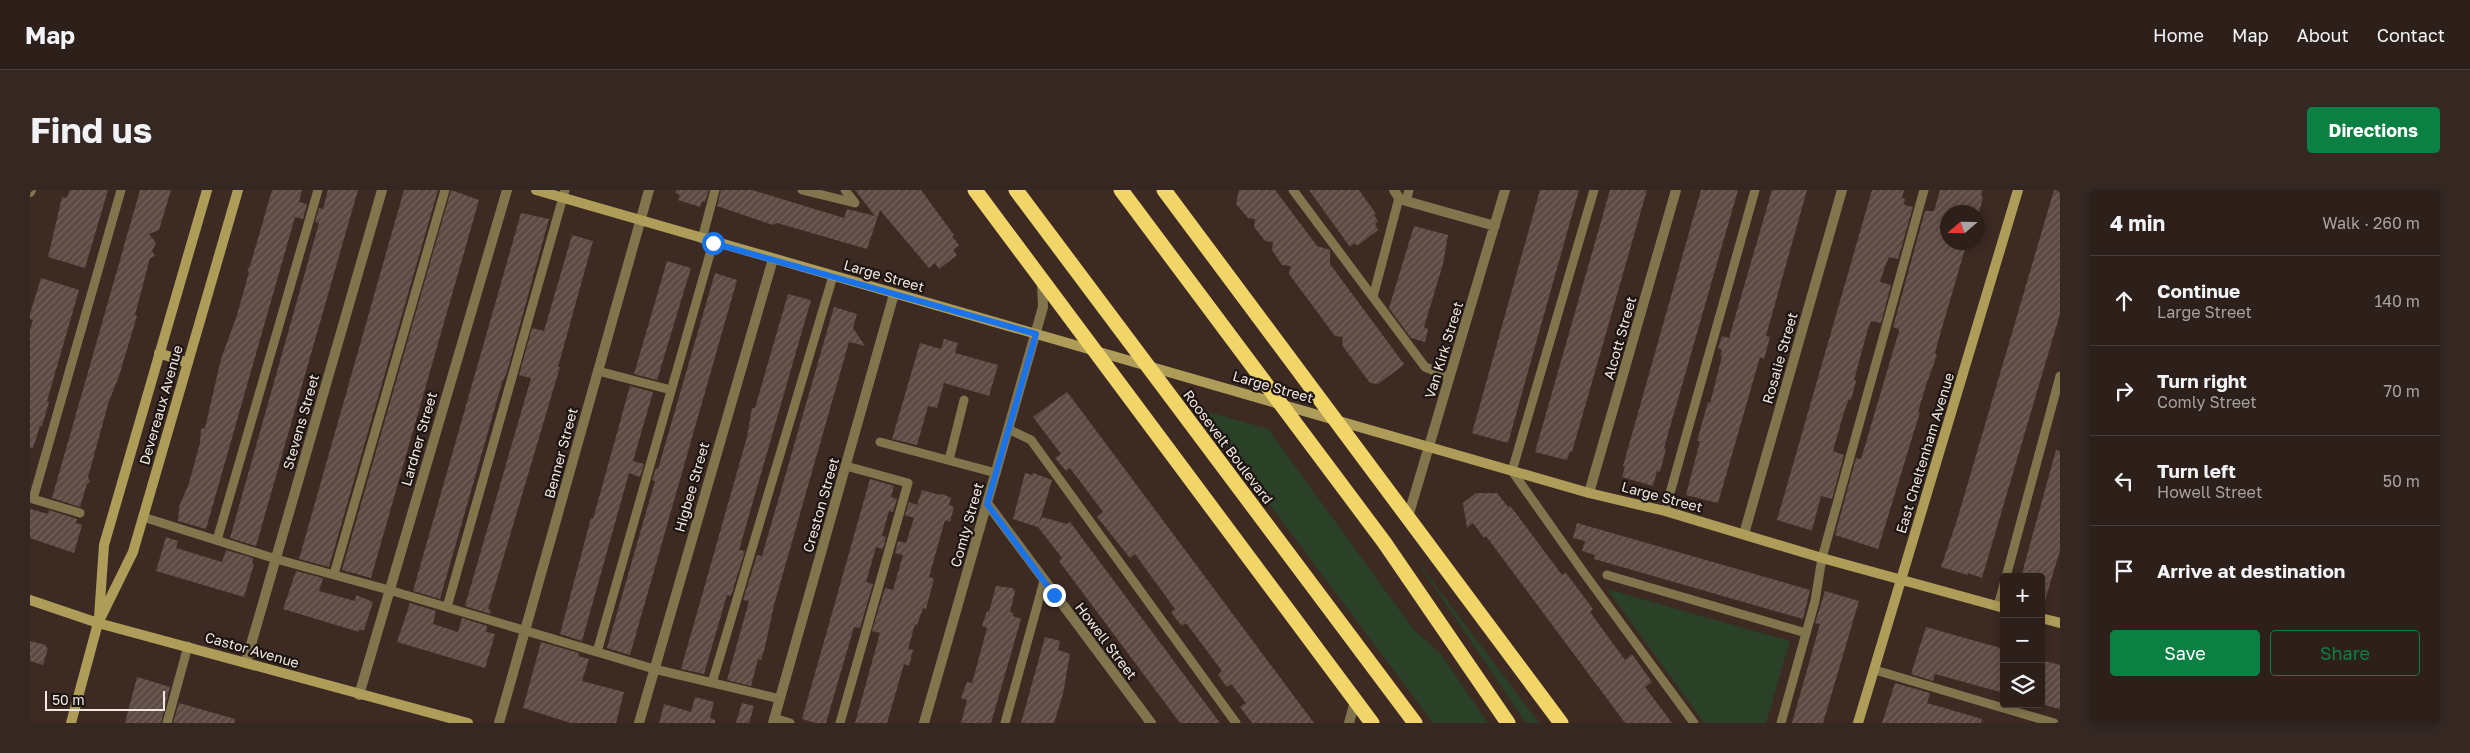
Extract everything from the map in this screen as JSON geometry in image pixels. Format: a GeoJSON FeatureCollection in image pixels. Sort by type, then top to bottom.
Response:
{"type":"FeatureCollection","features":[{"type":"Feature","properties":{"kind":"highway"},"geometry":{"type":"LineString","coordinates":[[975,190],[1372,723]]}},
{"type":"Feature","properties":{"kind":"highway","name":"Roosevelt Boulevard"},"geometry":{"type":"LineString","coordinates":[[1016,190],[1415,723]]}},
{"type":"Feature","properties":{"kind":"highway"},"geometry":{"type":"LineString","coordinates":[[1121,190],[1389,550],[1508,723]]}},
{"type":"Feature","properties":{"kind":"highway"},"geometry":{"type":"LineString","coordinates":[[1164,190],[1561,723]]}},
{"type":"Feature","properties":{"kind":"street","name":"Devereaux Avenue"},"geometry":{"type":"LineString","coordinates":[[71,723],[98,623],[104,545],[207,190]]}},
{"type":"Feature","properties":{"kind":"street","name":"Devereaux Avenue"},"geometry":{"type":"LineString","coordinates":[[98,623],[133,552],[238,190]]}},
{"type":"Feature","properties":{"kind":"street","name":"Stevens Street"},"geometry":{"type":"LineString","coordinates":[[246,662],[382,190]]}},
{"type":"Feature","properties":{"kind":"street","name":"Lardner Street"},"geometry":{"type":"LineString","coordinates":[[360,695],[389,590],[507,190]]}},
{"type":"Feature","properties":{"kind":"street","name":"Large Street"},"geometry":{"type":"LineString","coordinates":[[536,190],[564,194],[640,222],[713,243],[1147,365],[1589,493],[1665,511],[1822,558],[2000,607]]}},
{"type":"Feature","properties":{"kind":"street","name":"Benner Street"},"geometry":{"type":"LineString","coordinates":[[499,723],[649,190]]}},
{"type":"Feature","properties":{"kind":"street","name":"Van Kirk Street"},"geometry":{"type":"LineString","coordinates":[[1408,517],[1505,190]]}},
{"type":"Feature","properties":{"kind":"street","name":"Alcott Street"},"geometry":{"type":"LineString","coordinates":[[1589,493],[1676,190]]}},
{"type":"Feature","properties":{"kind":"street","name":"Rosalie Street"},"geometry":{"type":"LineString","coordinates":[[1744,534],[1842,190]]}},
{"type":"Feature","properties":{"kind":"street","name":"East Cheltenham Avenue"},"geometry":{"type":"LineString","coordinates":[[1858,723],[2018,190]]}},
{"type":"Feature","properties":{"kind":"street"},"geometry":{"type":"LineString","coordinates":[[1400,196],[1495,226]]}},
{"type":"Feature","properties":{"kind":"street","name":"Higbee Street"},"geometry":{"type":"LineString","coordinates":[[639,723],[773,259]]}},
{"type":"Feature","properties":{"kind":"street","name":"Comly Street"},"geometry":{"type":"LineString","coordinates":[[924,723],[1036,334],[1044,298],[1041,278]]}},
{"type":"Feature","properties":{"kind":"street","name":"Creston Street"},"geometry":{"type":"LineString","coordinates":[[774,721],[894,294]]}},
{"type":"Feature","properties":{"kind":"street"},"geometry":{"type":"LineString","coordinates":[[159,353],[188,363]]}},
{"type":"Feature","properties":{"kind":"street","name":"Howell Street"},"geometry":{"type":"LineString","coordinates":[[987,504],[1151,723]]}},
{"type":"Feature","properties":{"kind":"street","name":"Castor Avenue"},"geometry":{"type":"LineString","coordinates":[[30,600],[98,623],[468,723]]}},
{"type":"Feature","properties":{"kind":"street"},"geometry":{"type":"LineString","coordinates":[[2045,619],[2060,623]]}},
{"type":"Feature","properties":{"kind":"street"},"geometry":{"type":"LineString","coordinates":[[1349,723],[1355,701]]}},
{"type":"Feature","properties":{"kind":"lane"},"geometry":{"type":"LineString","coordinates":[[80,513],[33,499],[34,480],[121,190]]}},
{"type":"Feature","properties":{"kind":"lane"},"geometry":{"type":"LineString","coordinates":[[218,540],[318,190]]}},
{"type":"Feature","properties":{"kind":"lane"},"geometry":{"type":"LineString","coordinates":[[334,574],[445,190]]}},
{"type":"Feature","properties":{"kind":"lane"},"geometry":{"type":"LineString","coordinates":[[702,239],[715,190]]}},
{"type":"Feature","properties":{"kind":"lane"},"geometry":{"type":"LineString","coordinates":[[802,190],[855,203],[846,190]]}},
{"type":"Feature","properties":{"kind":"lane"},"geometry":{"type":"LineString","coordinates":[[1293,190],[1425,367],[1450,377]]}},
{"type":"Feature","properties":{"kind":"lane"},"geometry":{"type":"LineString","coordinates":[[1373,297],[1400,196],[1409,190]]}},
{"type":"Feature","properties":{"kind":"lane"},"geometry":{"type":"LineString","coordinates":[[1594,190],[1512,471],[1694,723]]}},
{"type":"Feature","properties":{"kind":"lane"},"geometry":{"type":"LineString","coordinates":[[1665,511],[1755,190]]}},
{"type":"Feature","properties":{"kind":"lane"},"geometry":{"type":"LineString","coordinates":[[1780,723],[1806,633],[1822,558],[1924,190]]}},
{"type":"Feature","properties":{"kind":"lane"},"geometry":{"type":"LineString","coordinates":[[447,607],[564,194]]}},
{"type":"Feature","properties":{"kind":"lane"},"geometry":{"type":"LineString","coordinates":[[597,652],[713,243]]}},
{"type":"Feature","properties":{"kind":"lane"},"geometry":{"type":"LineString","coordinates":[[712,683],[832,276]]}},
{"type":"Feature","properties":{"kind":"lane"},"geometry":{"type":"LineString","coordinates":[[598,371],[671,390]]}},
{"type":"Feature","properties":{"kind":"lane"},"geometry":{"type":"LineString","coordinates":[[2007,573],[2060,376]]}},
{"type":"Feature","properties":{"kind":"lane"},"geometry":{"type":"LineString","coordinates":[[949,460],[964,400]]}},
{"type":"Feature","properties":{"kind":"lane"},"geometry":{"type":"LineString","coordinates":[[1008,429],[1031,440],[1236,723]]}},
{"type":"Feature","properties":{"kind":"lane"},"geometry":{"type":"LineString","coordinates":[[880,442],[996,472]]}},
{"type":"Feature","properties":{"kind":"lane"},"geometry":{"type":"LineString","coordinates":[[840,723],[908,483],[846,466]]}},
{"type":"Feature","properties":{"kind":"lane"},"geometry":{"type":"LineString","coordinates":[[143,517],[276,559],[389,590],[654,669],[780,699]]}},
{"type":"Feature","properties":{"kind":"lane"},"geometry":{"type":"LineString","coordinates":[[1607,575],[1806,633]]}},
{"type":"Feature","properties":{"kind":"lane"},"geometry":{"type":"LineString","coordinates":[[1005,723],[1044,581]]}},
{"type":"Feature","properties":{"kind":"lane"},"geometry":{"type":"LineString","coordinates":[[167,723],[188,646]]}},
{"type":"Feature","properties":{"kind":"lane"},"geometry":{"type":"LineString","coordinates":[[1875,670],[2054,723]]}},
{"type":"Feature","properties":{"kind":"lane"},"geometry":{"type":"LineString","coordinates":[[774,721],[790,723]]}},
{"type":"Feature","properties":{"kind":"green space"},"geometry":{"type":"Polygon","coordinates":[[[1198,409],[1268,429],[1414,630],[1440,653],[1488,723],[1433,723],[1198,409]]]}},
{"type":"Feature","properties":{"kind":"green space"},"geometry":{"type":"Polygon","coordinates":[[[1410,551],[1539,723],[1526,723],[1410,551]]]}},
{"type":"Feature","properties":{"kind":"green space"},"geometry":{"type":"Polygon","coordinates":[[[1607,589],[1790,641],[1766,723],[1704,723],[1607,589]]]}},
{"type":"Feature","properties":{"kind":"building"},"geometry":{"type":"Polygon","coordinates":[[[70,190],[108,190],[85,268],[48,257],[62,197],[67,198],[70,190]]]}},
{"type":"Feature","properties":{"kind":"building"},"geometry":{"type":"Polygon","coordinates":[[[140,190],[171,190],[159,230],[149,234],[156,243],[152,251],[155,256],[150,258],[135,315],[137,316],[119,376],[109,401],[88,477],[90,482],[87,484],[80,507],[52,498],[140,190]]]}},
{"type":"Feature","properties":{"kind":"building"},"geometry":{"type":"Polygon","coordinates":[[[272,190],[302,190],[299,202],[307,204],[303,219],[295,217],[206,529],[178,521],[179,507],[189,483],[200,443],[201,429],[205,428],[221,359],[237,315],[249,272],[247,269],[250,266],[272,190]]]}},
{"type":"Feature","properties":{"kind":"building"},"geometry":{"type":"Polygon","coordinates":[[[328,190],[358,190],[256,546],[230,538],[319,223],[315,222],[319,208],[323,209],[328,190]]]}},
{"type":"Feature","properties":{"kind":"building"},"geometry":{"type":"Polygon","coordinates":[[[404,190],[438,190],[329,567],[299,559],[404,190]]]}},
{"type":"Feature","properties":{"kind":"building"},"geometry":{"type":"Polygon","coordinates":[[[451,190],[479,200],[371,578],[342,570],[451,190]]]}},
{"type":"Feature","properties":{"kind":"building"},"geometry":{"type":"Polygon","coordinates":[[[676,190],[709,190],[705,202],[702,201],[700,207],[678,200],[680,195],[675,193],[676,190]]]}},
{"type":"Feature","properties":{"kind":"building"},"geometry":{"type":"Polygon","coordinates":[[[721,190],[752,190],[844,218],[847,209],[875,216],[855,190],[921,190],[954,235],[952,236],[959,245],[953,250],[957,255],[939,269],[935,263],[929,268],[880,210],[867,249],[777,223],[773,225],[717,206],[721,190]]]}},
{"type":"Feature","properties":{"kind":"building"},"geometry":{"type":"Polygon","coordinates":[[[1239,190],[1275,190],[1317,246],[1330,250],[1330,264],[1404,364],[1401,367],[1378,384],[1370,383],[1342,345],[1343,337],[1335,336],[1289,274],[1291,266],[1282,265],[1272,250],[1273,242],[1265,241],[1254,227],[1255,219],[1248,218],[1236,204],[1239,190]]]}},
{"type":"Feature","properties":{"kind":"building"},"geometry":{"type":"Polygon","coordinates":[[[1309,190],[1359,190],[1376,214],[1374,215],[1378,221],[1375,224],[1378,230],[1357,246],[1355,243],[1350,247],[1309,190]]]}},
{"type":"Feature","properties":{"kind":"building"},"geometry":{"type":"Polygon","coordinates":[[[1540,190],[1579,190],[1508,443],[1472,433],[1540,190]]]}},
{"type":"Feature","properties":{"kind":"building"},"geometry":{"type":"Polygon","coordinates":[[[1610,190],[1647,190],[1572,452],[1570,451],[1567,460],[1535,452],[1610,190]]]}},
{"type":"Feature","properties":{"kind":"building"},"geometry":{"type":"Polygon","coordinates":[[[1701,190],[1738,190],[1664,448],[1666,449],[1660,472],[1657,471],[1653,486],[1622,477],[1625,467],[1623,466],[1701,190]]]}},
{"type":"Feature","properties":{"kind":"building"},"geometry":{"type":"Polygon","coordinates":[[[1772,190],[1807,190],[1766,336],[1770,337],[1764,359],[1760,357],[1718,503],[1686,495],[1700,441],[1697,441],[1708,402],[1710,403],[1722,356],[1720,355],[1722,350],[1718,348],[1722,336],[1729,338],[1772,190]]]}},
{"type":"Feature","properties":{"kind":"building"},"geometry":{"type":"Polygon","coordinates":[[[1872,190],[1904,190],[1902,198],[1905,199],[1904,205],[1913,207],[1898,259],[1889,257],[1884,269],[1880,282],[1891,285],[1881,323],[1871,321],[1854,380],[1856,381],[1851,400],[1849,399],[1844,412],[1833,451],[1844,455],[1832,499],[1821,496],[1812,530],[1810,530],[1777,520],[1872,190]]]}},
{"type":"Feature","properties":{"kind":"building"},"geometry":{"type":"Polygon","coordinates":[[[1940,190],[1983,190],[1981,205],[1940,205],[1940,250],[1965,250],[1937,345],[1935,354],[1937,355],[1926,385],[1918,412],[1920,412],[1878,549],[1835,535],[1856,458],[1861,459],[1899,331],[1899,329],[1893,327],[1925,211],[1934,211],[1940,190]]]}},
{"type":"Feature","properties":{"kind":"building"},"geometry":{"type":"Polygon","coordinates":[[[2054,190],[2060,190],[2060,314],[1982,578],[1941,567],[1957,520],[2054,190]]]}},
{"type":"Feature","properties":{"kind":"building"},"geometry":{"type":"Polygon","coordinates":[[[521,213],[549,219],[507,372],[502,383],[440,599],[413,591],[521,213]]]}},
{"type":"Feature","properties":{"kind":"building"},"geometry":{"type":"Polygon","coordinates":[[[1414,226],[1448,235],[1443,264],[1424,327],[1428,329],[1425,342],[1411,338],[1389,308],[1414,226]]]}},
{"type":"Feature","properties":{"kind":"building"},"geometry":{"type":"Polygon","coordinates":[[[572,235],[593,241],[558,367],[560,367],[488,609],[491,610],[490,614],[465,606],[531,378],[519,375],[532,328],[544,331],[572,235]]]}},
{"type":"Feature","properties":{"kind":"building"},"geometry":{"type":"Polygon","coordinates":[[[667,261],[691,268],[657,380],[634,374],[667,261]]]}},
{"type":"Feature","properties":{"kind":"building"},"geometry":{"type":"Polygon","coordinates":[[[715,273],[737,280],[630,655],[607,648],[655,481],[652,480],[656,468],[658,469],[715,273]]]}},
{"type":"Feature","properties":{"kind":"building"},"geometry":{"type":"Polygon","coordinates":[[[41,278],[79,290],[47,401],[49,402],[42,426],[40,426],[33,448],[30,448],[30,329],[33,320],[30,319],[30,314],[41,278]]]}},
{"type":"Feature","properties":{"kind":"building"},"geometry":{"type":"Polygon","coordinates":[[[788,294],[811,300],[739,550],[745,551],[731,596],[727,595],[704,674],[681,669],[747,437],[752,408],[755,408],[788,294]]]}},
{"type":"Feature","properties":{"kind":"building"},"geometry":{"type":"Polygon","coordinates":[[[834,307],[857,314],[853,328],[865,346],[849,342],[774,605],[765,647],[761,660],[758,659],[751,686],[734,682],[727,680],[749,601],[743,600],[757,555],[762,556],[834,307]]]}},
{"type":"Feature","properties":{"kind":"building"},"geometry":{"type":"Polygon","coordinates":[[[944,339],[958,343],[955,353],[998,365],[989,396],[944,383],[937,408],[928,406],[917,445],[892,439],[920,343],[941,349],[944,339]]]}},
{"type":"Feature","properties":{"kind":"building"},"geometry":{"type":"Polygon","coordinates":[[[630,386],[653,392],[633,461],[644,464],[640,477],[629,473],[582,641],[560,634],[591,518],[593,519],[630,386]]]}},
{"type":"Feature","properties":{"kind":"building"},"geometry":{"type":"Polygon","coordinates":[[[1067,392],[1314,723],[1252,723],[1240,707],[1246,703],[1231,684],[1227,687],[1218,675],[1222,671],[1186,623],[1182,626],[1171,612],[1175,609],[1135,554],[1130,558],[1097,517],[1103,512],[1070,468],[1066,471],[1055,458],[1061,454],[1033,417],[1067,392]]]}},
{"type":"Feature","properties":{"kind":"building"},"geometry":{"type":"Polygon","coordinates":[[[2056,450],[2060,451],[2060,550],[2045,601],[2045,573],[2022,573],[2056,450]]]}},
{"type":"Feature","properties":{"kind":"building"},"geometry":{"type":"Polygon","coordinates":[[[1025,473],[1032,475],[1033,473],[1052,480],[1038,527],[1013,519],[1025,473]]]}},
{"type":"Feature","properties":{"kind":"building"},"geometry":{"type":"Polygon","coordinates":[[[870,479],[894,486],[891,497],[897,499],[893,512],[889,511],[882,536],[886,537],[883,549],[876,547],[866,582],[873,584],[860,628],[854,627],[826,723],[815,723],[802,719],[870,479]]]}},
{"type":"Feature","properties":{"kind":"building"},"geometry":{"type":"Polygon","coordinates":[[[922,490],[940,495],[943,494],[951,498],[949,505],[954,507],[950,522],[945,520],[929,577],[934,579],[926,609],[923,608],[917,625],[915,624],[908,649],[913,650],[909,666],[904,664],[887,723],[855,723],[880,633],[872,631],[885,588],[893,590],[903,555],[895,553],[898,541],[906,543],[914,518],[905,515],[909,502],[917,505],[922,490]]]}},
{"type":"Feature","properties":{"kind":"building"},"geometry":{"type":"Polygon","coordinates":[[[1476,493],[1497,493],[1508,507],[1510,506],[1562,575],[1566,573],[1593,609],[1590,612],[1625,660],[1632,654],[1652,682],[1645,687],[1672,723],[1625,723],[1486,536],[1484,538],[1473,523],[1467,528],[1463,503],[1476,493]]]}},
{"type":"Feature","properties":{"kind":"building"},"geometry":{"type":"Polygon","coordinates":[[[30,509],[48,514],[49,510],[77,519],[76,523],[82,525],[74,553],[30,538],[30,509]]]}},
{"type":"Feature","properties":{"kind":"building"},"geometry":{"type":"Polygon","coordinates":[[[1042,517],[1067,524],[1070,522],[1220,723],[1180,723],[1059,561],[1062,558],[1038,527],[1042,517]]]}},
{"type":"Feature","properties":{"kind":"building"},"geometry":{"type":"Polygon","coordinates":[[[1577,523],[1810,590],[1803,619],[1594,559],[1595,555],[1582,551],[1585,541],[1573,538],[1577,523]]]}},
{"type":"Feature","properties":{"kind":"building"},"geometry":{"type":"Polygon","coordinates":[[[166,537],[178,541],[176,548],[222,562],[226,550],[253,558],[252,563],[254,564],[244,597],[156,571],[166,537]]]}},
{"type":"Feature","properties":{"kind":"building"},"geometry":{"type":"Polygon","coordinates":[[[296,571],[323,578],[319,591],[355,601],[356,595],[373,602],[364,630],[359,630],[359,632],[283,609],[296,571]]]}},
{"type":"Feature","properties":{"kind":"building"},"geometry":{"type":"Polygon","coordinates":[[[996,586],[1012,588],[1015,591],[1010,612],[1014,613],[1013,616],[1021,619],[991,723],[961,723],[967,700],[961,698],[967,682],[972,683],[987,628],[982,626],[987,611],[989,612],[996,586]]]}},
{"type":"Feature","properties":{"kind":"building"},"geometry":{"type":"Polygon","coordinates":[[[1825,591],[1859,601],[1823,723],[1792,723],[1820,624],[1815,623],[1825,591]]]}},
{"type":"Feature","properties":{"kind":"building"},"geometry":{"type":"Polygon","coordinates":[[[410,603],[436,611],[433,624],[458,632],[462,618],[487,626],[486,632],[495,634],[485,668],[397,642],[410,603]]]}},
{"type":"Feature","properties":{"kind":"building"},"geometry":{"type":"Polygon","coordinates":[[[1926,627],[2000,648],[2000,692],[1935,674],[1933,681],[1911,674],[1926,627]]]}},
{"type":"Feature","properties":{"kind":"building"},"geometry":{"type":"Polygon","coordinates":[[[1045,637],[1060,641],[1058,650],[1070,654],[1063,694],[1054,723],[1021,723],[1045,637]]]}},
{"type":"Feature","properties":{"kind":"building"},"geometry":{"type":"Polygon","coordinates":[[[30,641],[46,645],[45,647],[48,648],[43,665],[30,661],[30,641]]]}},
{"type":"Feature","properties":{"kind":"building"},"geometry":{"type":"Polygon","coordinates":[[[541,642],[579,653],[578,656],[589,659],[582,681],[624,692],[616,723],[571,723],[523,708],[541,642]]]}},
{"type":"Feature","properties":{"kind":"building"},"geometry":{"type":"Polygon","coordinates":[[[2045,661],[2060,665],[2060,709],[2045,705],[2045,661]]]}},
{"type":"Feature","properties":{"kind":"building"},"geometry":{"type":"Polygon","coordinates":[[[137,677],[170,687],[161,723],[125,723],[137,677]]]}},
{"type":"Feature","properties":{"kind":"building"},"geometry":{"type":"Polygon","coordinates":[[[1895,683],[1930,693],[1927,703],[1982,719],[1981,723],[1882,723],[1895,683]]]}},
{"type":"Feature","properties":{"kind":"building"},"geometry":{"type":"Polygon","coordinates":[[[695,697],[714,702],[710,718],[715,720],[715,723],[659,723],[664,704],[691,712],[695,697]]]}},
{"type":"Feature","properties":{"kind":"building"},"geometry":{"type":"Polygon","coordinates":[[[179,703],[235,719],[234,723],[173,723],[179,703]]]}},
{"type":"Feature","properties":{"kind":"building"},"geometry":{"type":"Polygon","coordinates":[[[742,703],[754,706],[749,723],[736,723],[742,703]]]}},
{"type":"Feature","properties":{"kind":"route"},"geometry":{"type":"LineString","coordinates":[[713,243],[1036,334],[987,504],[1054,595]]}}]}
